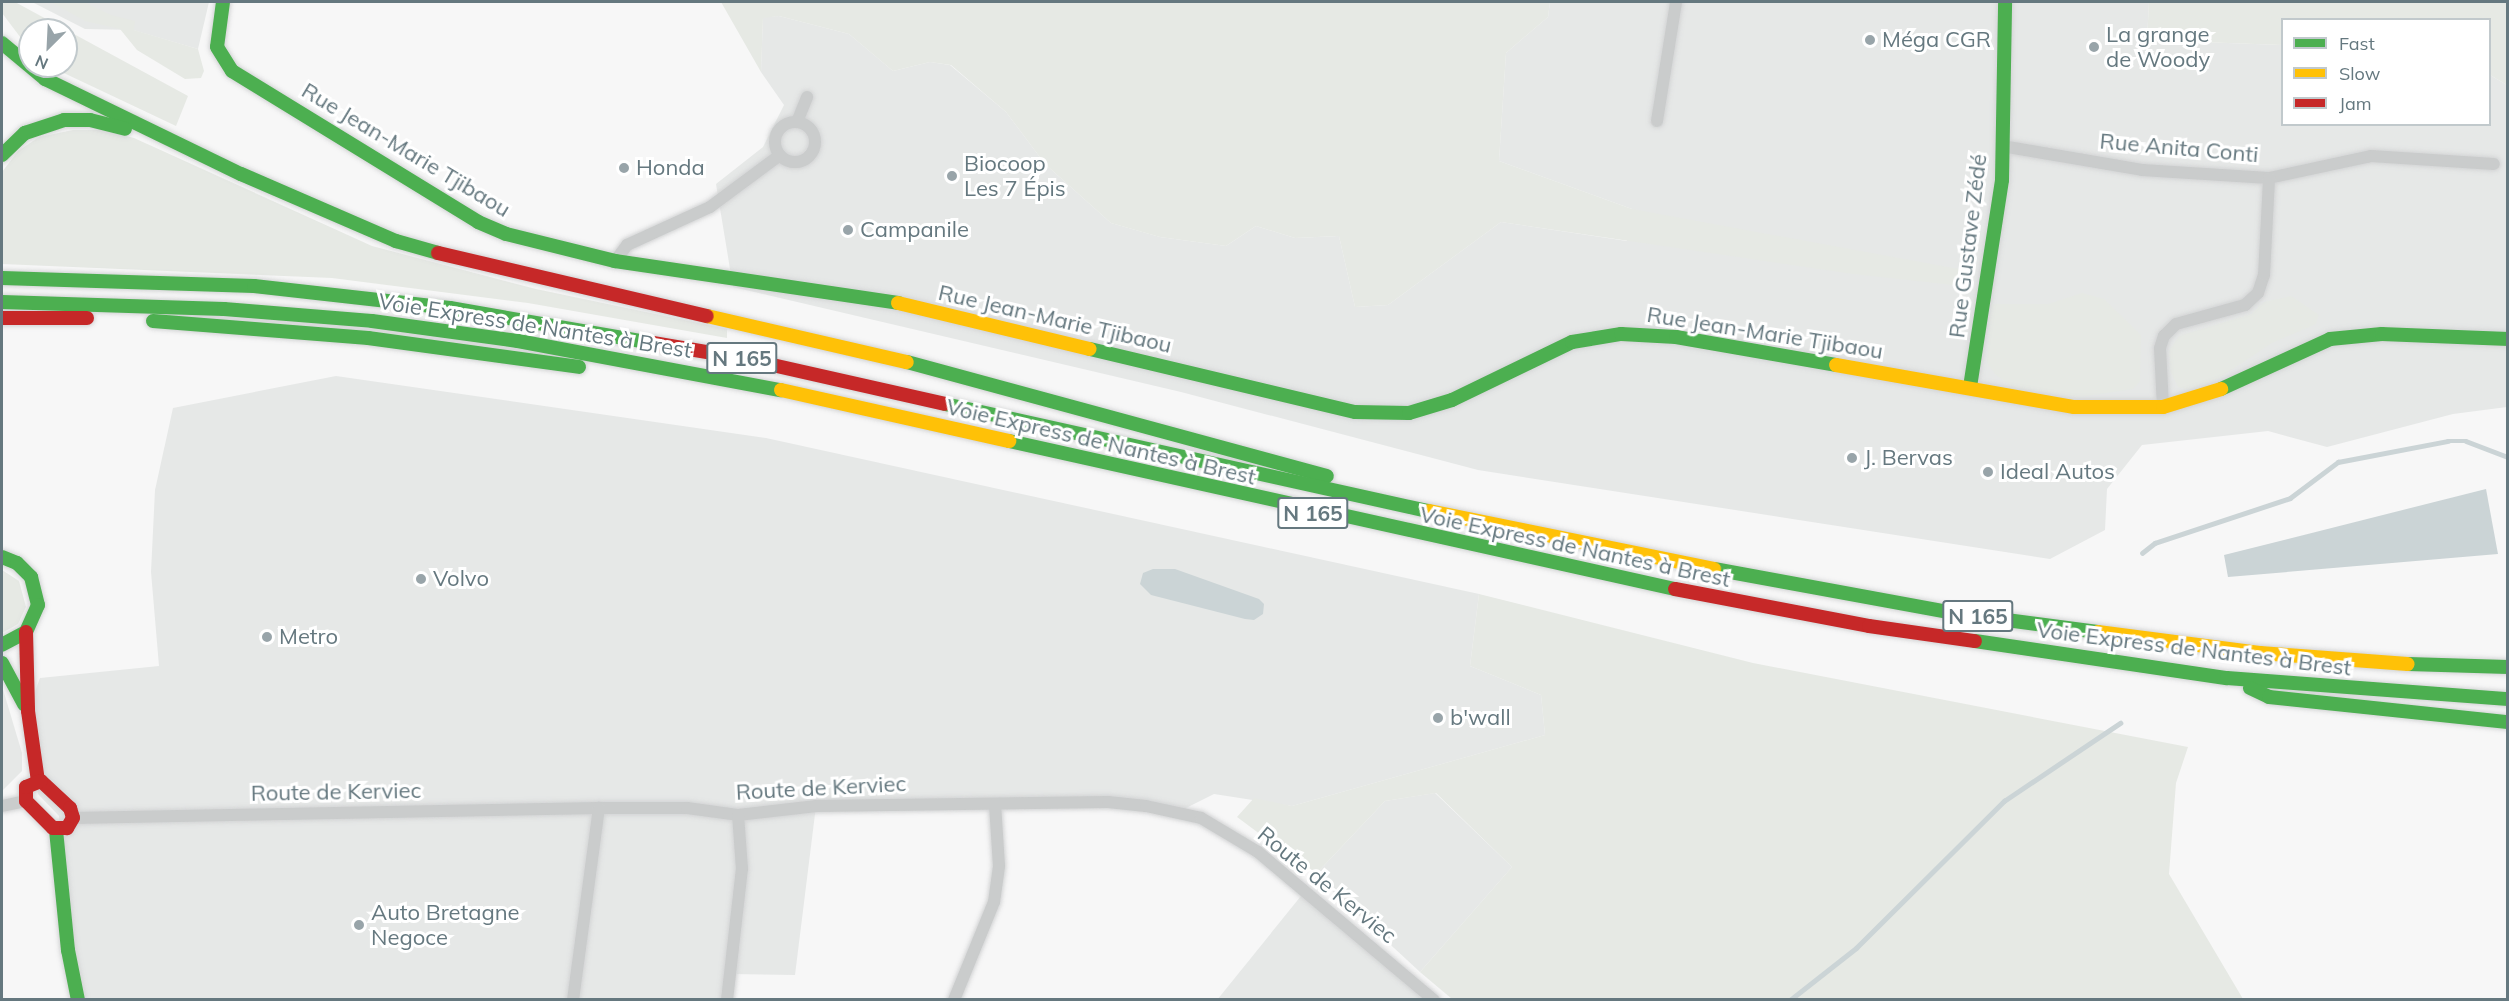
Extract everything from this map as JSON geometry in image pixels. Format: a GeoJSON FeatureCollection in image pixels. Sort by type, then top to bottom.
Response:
{"type":"FeatureCollection","features":[{"type":"Feature","properties":{"kind":"main road","name":"Rue Jean-Marie Tjibaou"},"geometry":{"type":"LineString","coordinates":[[223,2],[217,29],[217,47],[232,71],[478,222],[506,234],[615,261],[889,302],[1355,412],[1409,413],[1452,400],[1572,342],[1622,334],[1676,337],[2074,407],[2163,406],[2215,392],[2330,339],[2382,334],[2508,339]]}},
{"type":"Feature","properties":{"kind":"main road","name":"Rue Gustave Zédé"},"geometry":{"type":"LineString","coordinates":[[1970,387],[2002,180],[2005,2]]}},
{"type":"Feature","properties":{"kind":"main road"},"geometry":{"type":"LineString","coordinates":[[2,43],[45,79],[355,227],[442,255],[964,375],[1432,502],[1472,520]]}},
{"type":"Feature","properties":{"kind":"main road"},"geometry":{"type":"LineString","coordinates":[[2,155],[25,133],[42,125],[90,120],[115,124],[241,174]]}},
{"type":"Feature","properties":{"kind":"main road","name":"Voie Express de Nantes à Brest"},"geometry":{"type":"LineString","coordinates":[[2,278],[185,282],[321,292],[631,336],[1472,520],[1797,586],[2114,636],[2357,663],[2508,667]]}},
{"type":"Feature","properties":{"kind":"main road","name":"Voie Express de Nantes à Brest"},"geometry":{"type":"LineString","coordinates":[[2,302],[224,309],[372,321],[529,343],[760,386],[1602,575],[1869,626],[2227,678],[2508,699]]}},
{"type":"Feature","properties":{"kind":"main road","name":"N 165"},"geometry":{"type":"LineString","coordinates":[[2,318],[75,317],[221,324],[368,338],[720,390],[760,386]]}},
{"type":"Feature","properties":{"kind":"main road"},"geometry":{"type":"LineString","coordinates":[[2,557],[24,569],[35,586],[36,615],[26,632],[2,645]]}},
{"type":"Feature","properties":{"kind":"main road"},"geometry":{"type":"LineString","coordinates":[[26,632],[28,711],[43,783],[51,796],[45,806],[27,803]]}},
{"type":"Feature","properties":{"kind":"main road"},"geometry":{"type":"LineString","coordinates":[[2,663],[28,711]]}},
{"type":"Feature","properties":{"kind":"main road"},"geometry":{"type":"LineString","coordinates":[[2227,678],[2269,697],[2508,722]]}},
{"type":"Feature","properties":{"kind":"main road"},"geometry":{"type":"LineString","coordinates":[[43,783],[67,805],[73,818],[67,828],[52,826],[27,803],[26,787],[43,783]]}},
{"type":"Feature","properties":{"kind":"main road"},"geometry":{"type":"LineString","coordinates":[[67,805],[50,806],[68,950],[78,999]]}},
{"type":"Feature","properties":{"kind":"street"},"geometry":{"type":"LineString","coordinates":[[1657,121],[1676,2]]}},
{"type":"Feature","properties":{"kind":"street"},"geometry":{"type":"LineString","coordinates":[[797,122],[813,133],[813,152],[797,162],[780,155],[775,143],[779,130],[797,122],[807,97]]}},
{"type":"Feature","properties":{"kind":"street","name":"Rue Anita Conti"},"geometry":{"type":"LineString","coordinates":[[2002,146],[2142,170],[2269,178],[2371,156],[2494,164]]}},
{"type":"Feature","properties":{"kind":"street"},"geometry":{"type":"LineString","coordinates":[[615,261],[627,245],[710,207],[780,155]]}},
{"type":"Feature","properties":{"kind":"street"},"geometry":{"type":"LineString","coordinates":[[2163,406],[2160,348],[2164,336],[2176,324],[2245,305],[2258,293],[2264,275],[2269,178]]}},
{"type":"Feature","properties":{"kind":"street","name":"Route de Kerviec"},"geometry":{"type":"LineString","coordinates":[[73,818],[599,808],[687,808],[738,815],[786,807],[1108,802],[1201,818],[1258,852],[1434,999]]}},
{"type":"Feature","properties":{"kind":"street"},"geometry":{"type":"LineString","coordinates":[[2,806],[27,803]]}},
{"type":"Feature","properties":{"kind":"street"},"geometry":{"type":"LineString","coordinates":[[954,999],[994,902],[999,866],[995,804]]}},
{"type":"Feature","properties":{"kind":"street"},"geometry":{"type":"LineString","coordinates":[[573,999],[599,808]]}},
{"type":"Feature","properties":{"kind":"street"},"geometry":{"type":"LineString","coordinates":[[727,999],[742,869],[738,815]]}},
{"type":"Feature","properties":{"kind":"shaded area"},"geometry":{"type":"Polygon","coordinates":[[[2,2],[15,2],[44,18],[18,18],[18,34],[2,13],[2,2]]]}},
{"type":"Feature","properties":{"kind":"shaded area"},"geometry":{"type":"Polygon","coordinates":[[[32,2],[209,2],[198,49],[133,30],[85,29],[78,25],[78,18],[63,18],[32,2]]]}},
{"type":"Feature","properties":{"kind":"shaded area"},"geometry":{"type":"Polygon","coordinates":[[[51,2],[84,2],[111,15],[135,21],[134,30],[198,49],[204,71],[201,78],[185,79],[137,50],[120,29],[85,21],[51,2]]]}},
{"type":"Feature","properties":{"kind":"shaded area"},"geometry":{"type":"Polygon","coordinates":[[[721,2],[1550,2],[1548,17],[1506,53],[1499,161],[1632,209],[1975,272],[1972,287],[1853,274],[1501,222],[1388,305],[1355,307],[1339,236],[1295,238],[1256,226],[1226,246],[1160,237],[1111,223],[1045,164],[1006,112],[951,65],[930,62],[893,71],[849,34],[779,16],[763,18],[761,72],[721,2]]]}},
{"type":"Feature","properties":{"kind":"shaded area"},"geometry":{"type":"Polygon","coordinates":[[[1550,2],[2149,2],[2147,40],[2281,45],[2281,126],[2491,126],[2491,76],[2507,85],[2507,407],[2453,414],[2327,447],[2268,431],[2142,445],[2107,489],[2105,530],[2050,559],[1478,470],[1181,392],[733,287],[716,184],[763,147],[784,105],[761,72],[763,17],[779,16],[849,34],[893,71],[930,62],[950,65],[1006,112],[1045,164],[1111,223],[1160,237],[1226,246],[1256,226],[1295,238],[1339,236],[1355,307],[1388,305],[1501,222],[1627,241],[1632,209],[1499,161],[1506,53],[1548,17],[1550,2]]]}},
{"type":"Feature","properties":{"kind":"shaded area"},"geometry":{"type":"Polygon","coordinates":[[[2149,2],[2507,2],[2507,85],[2491,76],[2491,18],[2281,18],[2281,45],[2147,40],[2149,2]]]}},
{"type":"Feature","properties":{"kind":"shaded area"},"geometry":{"type":"Polygon","coordinates":[[[78,36],[188,96],[176,126],[74,78],[78,78],[78,36]]]}},
{"type":"Feature","properties":{"kind":"shaded area"},"geometry":{"type":"Polygon","coordinates":[[[73,130],[102,130],[134,138],[372,246],[536,289],[727,329],[727,338],[528,303],[332,278],[2,264],[2,172],[18,151],[39,137],[73,130]]]}},
{"type":"Feature","properties":{"kind":"shaded area"},"geometry":{"type":"Polygon","coordinates":[[[2082,293],[2104,299],[2141,335],[2140,381],[2133,389],[2081,397],[2015,389],[1995,374],[1987,363],[1991,304],[2048,304],[2082,293]]]}},
{"type":"Feature","properties":{"kind":"shaded area"},"geometry":{"type":"Polygon","coordinates":[[[2291,296],[2319,315],[2316,324],[2272,343],[2221,377],[2190,390],[2178,387],[2171,373],[2169,351],[2179,336],[2251,314],[2264,302],[2291,296]]]}},
{"type":"Feature","properties":{"kind":"shaded area"},"geometry":{"type":"Polygon","coordinates":[[[336,376],[766,438],[1479,594],[1470,666],[1541,695],[1545,735],[1292,806],[1214,794],[1178,812],[1146,806],[816,806],[795,975],[730,974],[727,999],[78,1000],[68,950],[59,816],[38,794],[28,711],[40,678],[159,666],[151,572],[155,490],[173,408],[336,376]]]}},
{"type":"Feature","properties":{"kind":"shaded area"},"geometry":{"type":"Polygon","coordinates":[[[2486,489],[2498,554],[2228,577],[2224,555],[2486,489]]]}},
{"type":"Feature","properties":{"kind":"shaded area"},"geometry":{"type":"Polygon","coordinates":[[[1153,569],[1175,569],[1259,599],[1264,604],[1263,614],[1254,620],[1245,619],[1151,595],[1140,584],[1143,573],[1153,569]]]}},
{"type":"Feature","properties":{"kind":"shaded area"},"geometry":{"type":"Polygon","coordinates":[[[2,570],[19,581],[26,607],[18,624],[2,633],[2,570]]]}},
{"type":"Feature","properties":{"kind":"shaded area"},"geometry":{"type":"Polygon","coordinates":[[[1479,594],[1753,663],[2188,747],[2176,783],[2169,874],[2243,999],[1452,999],[1420,972],[1512,867],[1436,793],[1385,801],[1315,875],[1237,817],[1254,798],[1292,806],[1545,735],[1541,695],[1470,666],[1479,594]]]}},
{"type":"Feature","properties":{"kind":"shaded area"},"geometry":{"type":"Polygon","coordinates":[[[2,686],[22,753],[22,771],[2,791],[2,686]]]}},
{"type":"Feature","properties":{"kind":"shaded area"},"geometry":{"type":"Polygon","coordinates":[[[1435,793],[1512,867],[1420,972],[1315,875],[1385,801],[1435,793]]]}},
{"type":"Feature","properties":{"kind":"shaded area"},"geometry":{"type":"Polygon","coordinates":[[[1305,891],[1434,1000],[1217,1000],[1305,891]]]}},
{"type":"Feature","properties":{"kind":"waterway"},"geometry":{"type":"LineString","coordinates":[[2142,553],[2155,543],[2290,498],[2338,462],[2448,441],[2466,441],[2508,457]]}},
{"type":"Feature","properties":{"kind":"waterway"},"geometry":{"type":"LineString","coordinates":[[1790,1000],[1856,948],[2004,801],[2120,723]]}},
{"type":"Feature","properties":{"kind":"traffic: fast"},"geometry":{"type":"LineString","coordinates":[[223,2],[217,47],[232,71],[478,222],[506,234],[615,261],[898,303]]}},
{"type":"Feature","properties":{"kind":"traffic: fast"},"geometry":{"type":"LineString","coordinates":[[1970,387],[2002,180],[2005,2]]}},
{"type":"Feature","properties":{"kind":"traffic: fast"},"geometry":{"type":"LineString","coordinates":[[2,43],[45,79],[241,174],[396,241],[438,253]]}},
{"type":"Feature","properties":{"kind":"traffic: fast"},"geometry":{"type":"LineString","coordinates":[[2,155],[25,133],[64,120],[90,120],[125,129]]}},
{"type":"Feature","properties":{"kind":"traffic: fast"},"geometry":{"type":"LineString","coordinates":[[2,278],[254,286],[450,308],[653,343]]}},
{"type":"Feature","properties":{"kind":"traffic: fast"},"geometry":{"type":"LineString","coordinates":[[2,302],[224,309],[372,321],[518,341],[781,390]]}},
{"type":"Feature","properties":{"kind":"traffic: fast"},"geometry":{"type":"LineString","coordinates":[[153,321],[368,338],[579,367]]}},
{"type":"Feature","properties":{"kind":"traffic: fast"},"geometry":{"type":"LineString","coordinates":[[1090,349],[1355,412],[1409,413],[1452,400],[1572,342],[1621,334],[1676,337],[1836,365]]}},
{"type":"Feature","properties":{"kind":"traffic: fast"},"geometry":{"type":"LineString","coordinates":[[2221,389],[2330,339],[2382,334],[2508,339]]}},
{"type":"Feature","properties":{"kind":"traffic: fast"},"geometry":{"type":"LineString","coordinates":[[907,362],[1327,476]]}},
{"type":"Feature","properties":{"kind":"traffic: fast"},"geometry":{"type":"LineString","coordinates":[[945,404],[1429,511]]}},
{"type":"Feature","properties":{"kind":"traffic: fast"},"geometry":{"type":"LineString","coordinates":[[1009,441],[1675,589]]}},
{"type":"Feature","properties":{"kind":"traffic: fast"},"geometry":{"type":"LineString","coordinates":[[2,557],[17,563],[31,577],[38,605],[26,632],[2,645]]}},
{"type":"Feature","properties":{"kind":"traffic: fast"},"geometry":{"type":"LineString","coordinates":[[1714,569],[1953,613],[2098,632]]}},
{"type":"Feature","properties":{"kind":"traffic: fast"},"geometry":{"type":"LineString","coordinates":[[1975,641],[2227,678],[2508,699]]}},
{"type":"Feature","properties":{"kind":"traffic: fast"},"geometry":{"type":"LineString","coordinates":[[2,663],[24,704]]}},
{"type":"Feature","properties":{"kind":"traffic: fast"},"geometry":{"type":"LineString","coordinates":[[2408,664],[2508,667]]}},
{"type":"Feature","properties":{"kind":"traffic: fast"},"geometry":{"type":"LineString","coordinates":[[2250,688],[2269,697],[2508,722]]}},
{"type":"Feature","properties":{"kind":"traffic: fast"},"geometry":{"type":"LineString","coordinates":[[56,830],[68,950],[78,1000]]}},
{"type":"Feature","properties":{"kind":"traffic: slow"},"geometry":{"type":"LineString","coordinates":[[898,303],[1090,349]]}},
{"type":"Feature","properties":{"kind":"traffic: slow"},"geometry":{"type":"LineString","coordinates":[[707,316],[907,362]]}},
{"type":"Feature","properties":{"kind":"traffic: slow"},"geometry":{"type":"LineString","coordinates":[[1836,365],[2074,407],[2163,407],[2221,389]]}},
{"type":"Feature","properties":{"kind":"traffic: slow"},"geometry":{"type":"LineString","coordinates":[[781,390],[1009,441]]}},
{"type":"Feature","properties":{"kind":"traffic: slow"},"geometry":{"type":"LineString","coordinates":[[1429,511],[1714,569]]}},
{"type":"Feature","properties":{"kind":"traffic: slow"},"geometry":{"type":"LineString","coordinates":[[2098,632],[2260,653],[2408,664]]}},
{"type":"Feature","properties":{"kind":"traffic: jam"},"geometry":{"type":"LineString","coordinates":[[438,253],[707,316]]}},
{"type":"Feature","properties":{"kind":"traffic: jam"},"geometry":{"type":"LineString","coordinates":[[2,318],[87,318]]}},
{"type":"Feature","properties":{"kind":"traffic: jam"},"geometry":{"type":"LineString","coordinates":[[653,343],[737,357],[945,404]]}},
{"type":"Feature","properties":{"kind":"traffic: jam"},"geometry":{"type":"LineString","coordinates":[[1675,589],[1869,626],[1975,641]]}},
{"type":"Feature","properties":{"kind":"traffic: jam"},"geometry":{"type":"LineString","coordinates":[[26,632],[28,711],[38,781]]}},
{"type":"Feature","properties":{"kind":"traffic: jam"},"geometry":{"type":"LineString","coordinates":[[41,781],[70,808],[73,818],[67,828],[53,828],[26,801],[26,787],[41,781]]}},
{"type":"Feature","properties":{"kind":"place","name":"Méga CGR"},"geometry":{"type":"Point","coordinates":[1870,40]}},
{"type":"Feature","properties":{"kind":"place","name":"La grange de Woody"},"geometry":{"type":"Point","coordinates":[2094,47]}},
{"type":"Feature","properties":{"kind":"place","name":"Honda"},"geometry":{"type":"Point","coordinates":[624,168]}},
{"type":"Feature","properties":{"kind":"place","name":"Biocoop Les 7 Épis"},"geometry":{"type":"Point","coordinates":[952,176]}},
{"type":"Feature","properties":{"kind":"place","name":"Campanile"},"geometry":{"type":"Point","coordinates":[848,230]}},
{"type":"Feature","properties":{"kind":"place","name":"J. Bervas"},"geometry":{"type":"Point","coordinates":[1852,458]}},
{"type":"Feature","properties":{"kind":"place","name":"Ideal Autos"},"geometry":{"type":"Point","coordinates":[1988,472]}},
{"type":"Feature","properties":{"kind":"place","name":"Volvo"},"geometry":{"type":"Point","coordinates":[421,579]}},
{"type":"Feature","properties":{"kind":"place","name":"Metro"},"geometry":{"type":"Point","coordinates":[267,637]}},
{"type":"Feature","properties":{"kind":"place","name":"b'wall"},"geometry":{"type":"Point","coordinates":[1438,718]}},
{"type":"Feature","properties":{"kind":"place","name":"Auto Bretagne Negoce"},"geometry":{"type":"Point","coordinates":[359,925]}}]}
